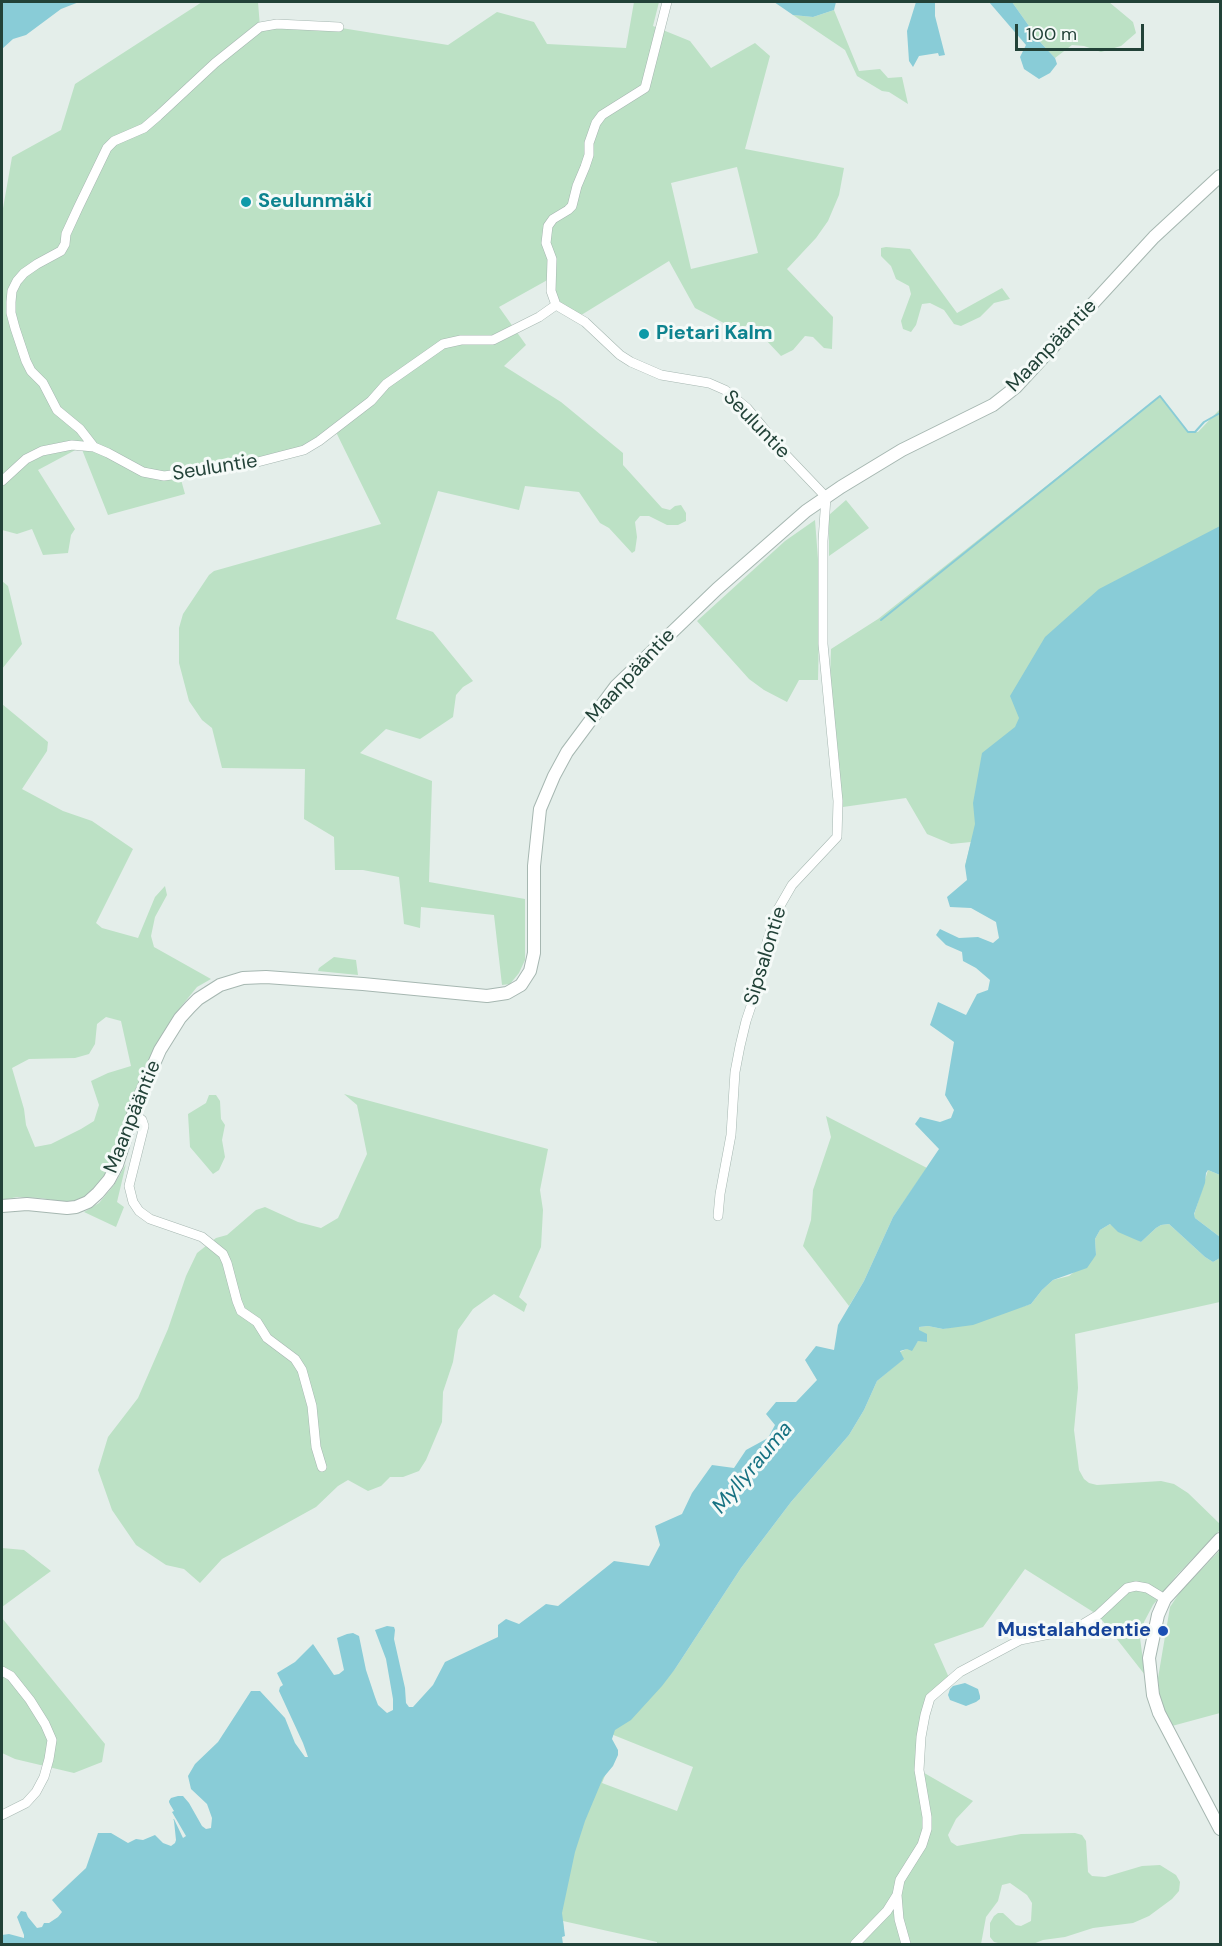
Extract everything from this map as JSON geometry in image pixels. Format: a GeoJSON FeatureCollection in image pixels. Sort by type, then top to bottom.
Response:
{"type":"FeatureCollection","features":[{"type":"Feature","properties":{"kind":"street"},"geometry":{"type":"LineString","coordinates":[[556,305],[551,291],[552,260],[546,243],[548,226],[553,219],[572,206],[589,155],[589,143],[596,123],[602,115],[645,88],[667,2]]}},
{"type":"Feature","properties":{"kind":"street","name":"Seuluntie"},"geometry":{"type":"LineString","coordinates":[[339,27],[267,24],[251,33],[144,128],[114,141],[107,148],[66,234],[65,244],[61,251],[24,273],[17,280],[12,291],[11,313],[26,362],[43,383],[57,410],[80,429],[94,447],[142,472],[164,476],[246,465],[304,450],[371,401],[386,384],[443,344],[461,340],[493,340],[519,328],[556,305],[585,322],[631,362],[661,375],[708,383],[725,390],[747,408],[784,453],[826,497]]}},
{"type":"Feature","properties":{"kind":"street","name":"Maanpääntie"},"geometry":{"type":"LineString","coordinates":[[2,1206],[27,1204],[67,1208],[88,1202],[109,1180],[117,1165],[148,1075],[160,1050],[180,1018],[198,999],[220,985],[255,977],[363,984],[488,996],[507,993],[521,985],[530,971],[534,953],[534,866],[538,818],[554,776],[567,752],[616,686],[717,588],[826,497],[902,450],[993,405],[1016,387],[1154,237],[1221,176]]}},
{"type":"Feature","properties":{"kind":"street"},"geometry":{"type":"LineString","coordinates":[[2,481],[26,459],[42,451],[72,445],[94,447]]}},
{"type":"Feature","properties":{"kind":"street","name":"Sipsalontie"},"geometry":{"type":"LineString","coordinates":[[718,1216],[731,1135],[735,1072],[740,1046],[759,982],[766,942],[777,911],[792,885],[837,837],[838,801],[823,644],[823,540],[826,497]]}},
{"type":"Feature","properties":{"kind":"street"},"geometry":{"type":"LineString","coordinates":[[134,1113],[142,1120],[144,1126],[129,1186],[133,1202],[139,1212],[150,1219],[202,1237],[222,1254],[242,1311],[257,1322],[267,1338],[295,1359],[302,1370],[312,1406],[316,1447],[322,1467]]}},
{"type":"Feature","properties":{"kind":"street"},"geometry":{"type":"LineString","coordinates":[[1221,1539],[1165,1599],[1158,1615],[1149,1658],[1153,1695],[1159,1713],[1221,1829]]}},
{"type":"Feature","properties":{"kind":"street"},"geometry":{"type":"LineString","coordinates":[[906,1944],[899,1919],[897,1895],[900,1880],[922,1845],[927,1829],[919,1770],[921,1737],[930,1698],[960,1672],[1020,1640],[1055,1633],[1091,1620],[1127,1588],[1136,1586],[1147,1588],[1165,1599]]}},
{"type":"Feature","properties":{"kind":"street"},"geometry":{"type":"LineString","coordinates":[[2,1671],[10,1676],[30,1700],[52,1740],[44,1777],[36,1792],[26,1803],[2,1815]]}},
{"type":"Feature","properties":{"kind":"street"},"geometry":{"type":"LineString","coordinates":[[855,1944],[886,1911],[897,1895]]}},
{"type":"Feature","properties":{"kind":"green space"},"geometry":{"type":"Polygon","coordinates":[[[202,2],[258,2],[260,27],[335,27],[448,45],[497,12],[534,22],[547,44],[626,48],[634,2],[659,2],[653,26],[690,41],[711,68],[755,43],[770,56],[745,149],[844,168],[839,195],[828,221],[816,238],[787,269],[833,317],[832,349],[824,348],[813,337],[805,336],[793,350],[781,356],[749,322],[741,332],[695,308],[669,261],[578,317],[561,309],[551,278],[499,307],[526,345],[504,366],[561,402],[623,453],[623,465],[662,508],[670,510],[681,505],[686,513],[686,521],[678,525],[667,525],[649,516],[640,516],[635,522],[637,537],[635,551],[632,553],[609,528],[600,523],[579,492],[525,486],[519,510],[438,491],[396,619],[433,632],[473,681],[456,695],[453,717],[420,739],[386,729],[360,753],[432,781],[429,882],[525,899],[525,960],[519,973],[510,984],[502,985],[494,915],[421,907],[420,928],[404,924],[399,877],[363,870],[335,870],[334,837],[304,819],[305,769],[222,768],[212,728],[202,720],[189,701],[179,663],[179,628],[183,614],[209,575],[214,571],[381,524],[335,430],[304,450],[180,476],[185,494],[108,515],[81,447],[38,470],[75,529],[71,535],[68,553],[43,555],[32,529],[17,534],[2,530],[2,214],[12,157],[61,130],[75,84],[202,2]],[[737,167],[671,183],[691,269],[758,253],[737,167]]]}},
{"type":"Feature","properties":{"kind":"green space"},"geometry":{"type":"Polygon","coordinates":[[[1012,2],[1109,2],[1133,22],[1136,33],[1121,46],[1101,52],[1084,46],[1072,45],[1055,58],[1041,43],[1012,2]]]}},
{"type":"Feature","properties":{"kind":"green space"},"geometry":{"type":"Polygon","coordinates":[[[834,10],[859,71],[880,69],[888,78],[902,77],[908,104],[857,76],[845,50],[793,15],[813,17],[834,10]]]}},
{"type":"Feature","properties":{"kind":"green space"},"geometry":{"type":"Polygon","coordinates":[[[881,248],[910,249],[957,313],[1002,288],[1010,299],[994,303],[980,317],[961,326],[954,324],[944,310],[930,303],[922,304],[916,325],[911,332],[903,329],[901,321],[911,294],[909,286],[896,279],[891,266],[881,256],[881,248]]]}},
{"type":"Feature","properties":{"kind":"green space"},"geometry":{"type":"Polygon","coordinates":[[[1160,396],[1188,432],[1198,432],[1220,409],[1220,625],[965,866],[971,842],[951,844],[927,834],[906,798],[843,807],[830,678],[831,649],[878,619],[1160,396]]]}},
{"type":"Feature","properties":{"kind":"green space"},"geometry":{"type":"Polygon","coordinates":[[[846,500],[869,528],[829,556],[829,515],[846,500]]]}},
{"type":"Feature","properties":{"kind":"green space"},"geometry":{"type":"Polygon","coordinates":[[[815,520],[820,585],[818,680],[799,680],[787,702],[749,679],[697,621],[785,541],[815,520]]]}},
{"type":"Feature","properties":{"kind":"green space"},"geometry":{"type":"Polygon","coordinates":[[[2,581],[8,586],[22,644],[2,669],[2,581]]]}},
{"type":"Feature","properties":{"kind":"green space"},"geometry":{"type":"Polygon","coordinates":[[[2,704],[48,742],[47,751],[22,789],[63,811],[92,821],[133,849],[96,923],[102,928],[138,938],[155,897],[165,886],[167,895],[155,917],[151,936],[154,947],[211,979],[197,987],[175,1014],[154,1048],[136,1089],[108,1175],[84,1197],[70,1203],[41,1198],[17,1197],[2,1200],[2,704]],[[106,1017],[97,1024],[95,1044],[89,1054],[75,1058],[29,1059],[12,1068],[24,1109],[26,1125],[35,1147],[51,1144],[94,1121],[99,1105],[91,1081],[131,1066],[121,1021],[106,1017]]]}},
{"type":"Feature","properties":{"kind":"green space"},"geometry":{"type":"Polygon","coordinates":[[[334,957],[356,960],[358,975],[318,971],[334,957]]]}},
{"type":"Feature","properties":{"kind":"green space"},"geometry":{"type":"Polygon","coordinates":[[[344,1094],[548,1149],[540,1190],[543,1210],[541,1247],[519,1297],[527,1304],[524,1312],[494,1294],[473,1309],[458,1330],[453,1362],[443,1392],[442,1422],[419,1471],[403,1477],[390,1477],[381,1486],[368,1491],[348,1480],[338,1486],[316,1507],[222,1559],[200,1583],[184,1569],[166,1565],[136,1545],[112,1510],[98,1470],[108,1437],[138,1398],[197,1253],[216,1238],[227,1235],[256,1210],[265,1207],[298,1222],[321,1228],[338,1218],[367,1154],[357,1105],[344,1094]]]}},
{"type":"Feature","properties":{"kind":"green space"},"geometry":{"type":"Polygon","coordinates":[[[209,1095],[216,1095],[220,1101],[221,1119],[225,1125],[222,1140],[225,1157],[219,1170],[213,1174],[190,1147],[188,1114],[206,1103],[209,1095]]]}},
{"type":"Feature","properties":{"kind":"green space"},"geometry":{"type":"Polygon","coordinates":[[[826,1116],[927,1168],[893,1217],[864,1281],[849,1306],[803,1246],[811,1220],[813,1190],[831,1137],[826,1116]]]}},
{"type":"Feature","properties":{"kind":"green space"},"geometry":{"type":"Polygon","coordinates":[[[126,1164],[117,1202],[124,1207],[116,1227],[84,1212],[99,1203],[114,1185],[126,1164]]]}},
{"type":"Feature","properties":{"kind":"green space"},"geometry":{"type":"Polygon","coordinates":[[[1208,1170],[1220,1175],[1220,1237],[1194,1215],[1208,1170]]]}},
{"type":"Feature","properties":{"kind":"green space"},"geometry":{"type":"Polygon","coordinates":[[[1110,1224],[1141,1242],[1156,1228],[1169,1224],[1205,1257],[1213,1262],[1220,1258],[1220,1302],[1075,1334],[1078,1388],[1074,1430],[1079,1470],[1084,1479],[1097,1485],[1161,1481],[1174,1484],[1188,1493],[1220,1524],[1220,1530],[1176,1576],[1153,1605],[1144,1622],[1140,1638],[1145,1675],[1098,1615],[1025,1569],[983,1627],[934,1644],[950,1680],[930,1699],[919,1770],[973,1801],[956,1819],[948,1835],[951,1842],[957,1846],[1021,1834],[1075,1833],[1082,1835],[1086,1841],[1088,1872],[1092,1876],[1105,1877],[1142,1866],[1160,1865],[1176,1875],[1180,1882],[1179,1891],[1149,1916],[1133,1923],[1093,1928],[1033,1944],[1002,1944],[994,1942],[990,1937],[990,1923],[998,1913],[1003,1913],[1016,1925],[1021,1926],[1031,1921],[1032,1903],[1027,1895],[1010,1883],[1002,1885],[998,1901],[986,1917],[981,1944],[657,1944],[657,1942],[563,1921],[564,1929],[557,1929],[544,1855],[606,1773],[602,1783],[677,1811],[693,1767],[606,1732],[675,1669],[741,1568],[791,1502],[849,1435],[864,1410],[877,1381],[903,1359],[900,1352],[915,1345],[918,1341],[919,1327],[943,1329],[1031,1304],[1053,1280],[1069,1276],[1096,1255],[1095,1239],[1100,1230],[1110,1224]]]}},
{"type":"Feature","properties":{"kind":"green space"},"geometry":{"type":"Polygon","coordinates":[[[2,1548],[24,1550],[51,1571],[2,1607],[2,1548]]]}},
{"type":"Feature","properties":{"kind":"green space"},"geometry":{"type":"Polygon","coordinates":[[[1220,1550],[1220,1713],[1172,1726],[1163,1711],[1158,1678],[1170,1607],[1180,1592],[1220,1550]]]}},
{"type":"Feature","properties":{"kind":"green space"},"geometry":{"type":"Polygon","coordinates":[[[2,1618],[105,1744],[102,1762],[74,1773],[15,1759],[2,1753],[2,1618]]]}},
{"type":"Feature","properties":{"kind":"water"},"geometry":{"type":"Polygon","coordinates":[[[2,2],[79,2],[61,9],[26,35],[13,39],[2,49],[2,2]]]}},
{"type":"Feature","properties":{"kind":"water"},"geometry":{"type":"Polygon","coordinates":[[[774,2],[836,2],[834,10],[813,17],[793,15],[774,2]]]}},
{"type":"Feature","properties":{"kind":"water"},"geometry":{"type":"Polygon","coordinates":[[[916,2],[935,2],[935,16],[945,55],[939,56],[938,53],[919,56],[913,67],[909,61],[907,31],[916,2]]]}},
{"type":"Feature","properties":{"kind":"water"},"geometry":{"type":"Polygon","coordinates":[[[989,2],[1012,2],[1041,43],[1055,58],[1057,64],[1050,73],[1039,79],[1024,69],[1020,57],[1026,45],[989,2]]]}},
{"type":"Feature","properties":{"kind":"water","name":"Myllyrauma"},"geometry":{"type":"Polygon","coordinates":[[[1220,526],[1220,1175],[1208,1170],[1206,1173],[1205,1183],[1194,1214],[1195,1218],[1220,1237],[1220,1258],[1213,1262],[1205,1257],[1169,1224],[1156,1228],[1141,1242],[1118,1232],[1110,1224],[1100,1230],[1095,1239],[1096,1255],[1087,1268],[1053,1280],[1031,1304],[973,1325],[943,1329],[919,1327],[919,1330],[927,1334],[927,1342],[918,1341],[912,1351],[907,1349],[900,1351],[904,1359],[877,1381],[864,1410],[849,1435],[791,1502],[741,1568],[675,1669],[631,1720],[615,1730],[612,1739],[618,1755],[613,1766],[603,1778],[575,1852],[562,1913],[565,1936],[562,1937],[563,1944],[2,1944],[2,1935],[9,1934],[24,1938],[17,1917],[21,1911],[26,1912],[37,1928],[58,1917],[62,1912],[52,1900],[86,1868],[98,1833],[111,1833],[128,1843],[155,1835],[163,1843],[171,1846],[176,1840],[169,1801],[178,1796],[183,1796],[189,1803],[202,1826],[206,1829],[211,1828],[212,1818],[207,1804],[191,1789],[188,1776],[195,1764],[218,1742],[251,1691],[260,1691],[285,1718],[295,1743],[305,1757],[308,1757],[279,1691],[283,1685],[277,1673],[295,1662],[313,1644],[334,1675],[344,1670],[337,1638],[353,1633],[359,1636],[366,1670],[375,1697],[378,1705],[387,1713],[393,1710],[393,1699],[386,1659],[375,1630],[387,1626],[394,1627],[394,1639],[406,1703],[409,1707],[413,1707],[433,1685],[445,1662],[498,1637],[498,1625],[506,1619],[519,1624],[546,1604],[558,1606],[614,1561],[649,1566],[660,1545],[655,1526],[682,1514],[692,1493],[712,1465],[734,1468],[746,1450],[768,1438],[775,1425],[766,1414],[776,1402],[796,1402],[817,1380],[805,1360],[816,1346],[834,1350],[838,1325],[864,1281],[893,1217],[939,1149],[915,1124],[920,1117],[940,1122],[951,1118],[954,1110],[945,1095],[954,1042],[930,1025],[938,1002],[966,1015],[977,994],[988,990],[990,980],[963,961],[962,952],[946,945],[936,935],[940,929],[959,938],[978,937],[993,943],[999,938],[996,922],[971,908],[950,907],[947,897],[967,880],[965,866],[975,824],[973,803],[982,753],[1015,727],[1019,718],[1010,696],[1045,637],[1099,589],[1220,526]]]}},
{"type":"Feature","properties":{"kind":"water"},"geometry":{"type":"Polygon","coordinates":[[[965,1683],[978,1689],[980,1696],[976,1702],[966,1706],[950,1700],[948,1695],[953,1686],[965,1683]]]}},
{"type":"Feature","properties":{"kind":"pier"},"geometry":{"type":"Polygon","coordinates":[[[168,1801],[186,1836],[183,1838],[174,1819],[171,1820],[167,1811],[166,1802],[168,1801]]]}},
{"type":"Feature","properties":{"kind":"waterway"},"geometry":{"type":"LineString","coordinates":[[881,620],[1160,396],[1188,432],[1195,432],[1204,422],[1220,413]]}},
{"type":"Feature","properties":{"kind":"place","name":"Seulunmäki"},"geometry":{"type":"Point","coordinates":[246,202]}},
{"type":"Feature","properties":{"kind":"place","name":"Pietari Kalm"},"geometry":{"type":"Point","coordinates":[644,334]}},
{"type":"Feature","properties":{"kind":"place","name":"Mustalahdentie"},"geometry":{"type":"Point","coordinates":[1163,1631]}}]}
